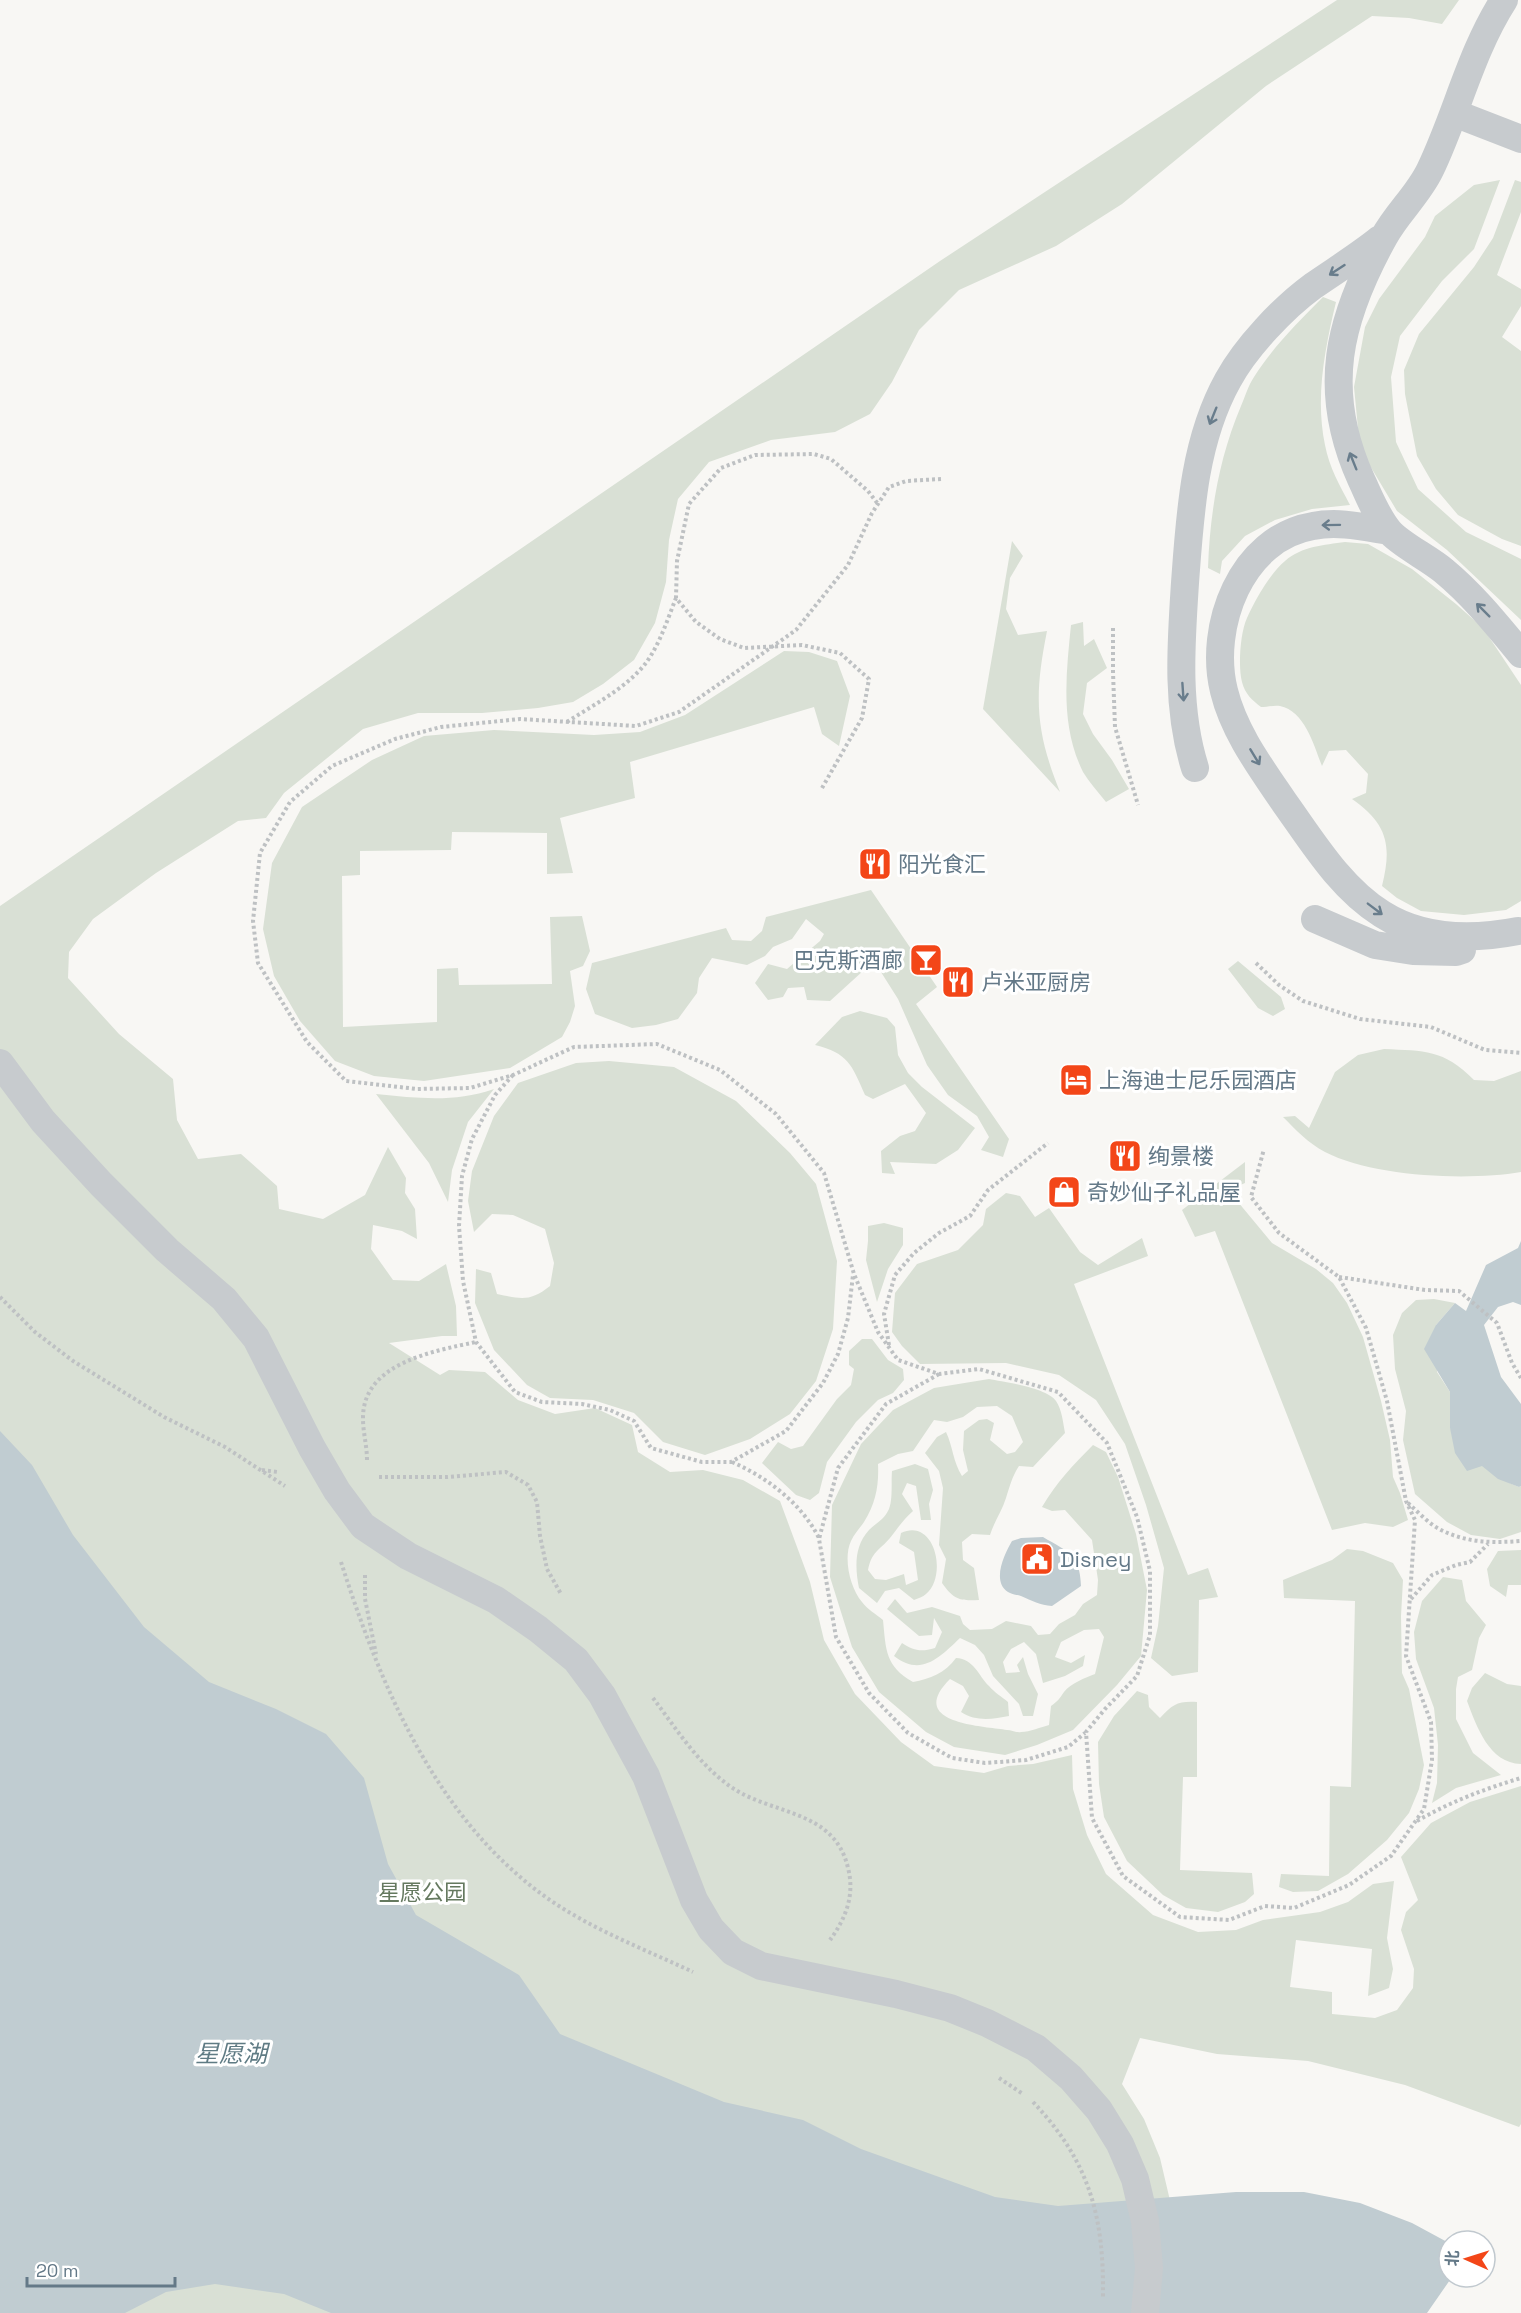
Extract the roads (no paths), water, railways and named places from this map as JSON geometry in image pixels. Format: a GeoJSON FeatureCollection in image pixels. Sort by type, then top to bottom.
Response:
{"type":"FeatureCollection","features":[{"type":"Feature","properties":{"kind":"lane"},"geometry":{"type":"LineString","coordinates":[[1504,0],[1491,21],[1466,76],[1448,132],[1426,179],[1384,236],[1356,296],[1342,337],[1337,377],[1341,419],[1351,455],[1370,499],[1389,531],[1445,572],[1491,618],[1521,654]]}},
{"type":"Feature","properties":{"kind":"lane"},"geometry":{"type":"LineString","coordinates":[[1454,113],[1521,139]]}},
{"type":"Feature","properties":{"kind":"lane"},"geometry":{"type":"LineString","coordinates":[[1196,768],[1185,728],[1182,633],[1194,489],[1205,435],[1228,380],[1249,350],[1282,314],[1312,287],[1384,236]]}},
{"type":"Feature","properties":{"kind":"lane"},"geometry":{"type":"LineString","coordinates":[[1235,724],[1223,690],[1220,656],[1223,622],[1237,584],[1248,568],[1263,552],[1283,537],[1311,526],[1334,523],[1389,531]]}},
{"type":"Feature","properties":{"kind":"lane"},"geometry":{"type":"LineString","coordinates":[[1182,633],[1207,681],[1265,773],[1314,844],[1356,894],[1382,914],[1410,927],[1442,936],[1483,936],[1519,930]]}},
{"type":"Feature","properties":{"kind":"lane"},"geometry":{"type":"LineString","coordinates":[[1315,919],[1375,945],[1413,951],[1456,952],[1499,940],[1519,930]]}},
{"type":"Feature","properties":{"kind":"lane"},"geometry":{"type":"LineString","coordinates":[[0,1063],[43,1121],[101,1184],[167,1250],[224,1299],[256,1338],[328,1476],[363,1526],[408,1556],[496,1600],[538,1629],[576,1660],[602,1695],[646,1776],[694,1900],[711,1929],[733,1952],[761,1966],[896,1994],[950,2008],[987,2023],[1035,2048],[1071,2078],[1099,2110],[1120,2144],[1138,2190],[1145,2222],[1149,2268],[1145,2313]]}},
{"type":"Feature","properties":{"kind":"water"},"geometry":{"type":"Polygon","coordinates":[[[1521,1241],[1521,1305],[1513,1302],[1498,1307],[1484,1325],[1501,1377],[1521,1404],[1521,1486],[1519,1487],[1498,1479],[1482,1466],[1467,1471],[1455,1453],[1450,1428],[1450,1392],[1424,1349],[1436,1325],[1455,1303],[1466,1311],[1486,1265],[1518,1248],[1521,1241]]]}},
{"type":"Feature","properties":{"kind":"water","name":"星愿湖"},"geometry":{"type":"Polygon","coordinates":[[[0,1431],[32,1465],[73,1535],[144,1627],[209,1682],[276,1709],[326,1734],[364,1778],[388,1864],[416,1915],[519,1975],[560,2034],[724,2102],[803,2120],[861,2149],[995,2197],[1058,2206],[1236,2192],[1304,2192],[1360,2203],[1412,2223],[1437,2237],[1437,2289],[1497,2289],[1521,2313],[331,2313],[284,2294],[215,2284],[166,2292],[125,2313],[0,2313],[0,1431]]]}},
{"type":"Feature","properties":{"kind":"water"},"geometry":{"type":"Polygon","coordinates":[[[1043,1537],[1071,1555],[1080,1575],[1081,1586],[1052,1606],[1009,1593],[1000,1581],[1001,1567],[1012,1541],[1021,1538],[1043,1537]]]}},
{"type":"Feature","properties":{"kind":"place","name":"阳光食汇"},"geometry":{"type":"Point","coordinates":[875,864]}},
{"type":"Feature","properties":{"kind":"place","name":"巴克斯酒廊"},"geometry":{"type":"Point","coordinates":[926,960]}},
{"type":"Feature","properties":{"kind":"place","name":"卢米亚厨房"},"geometry":{"type":"Point","coordinates":[958,982]}},
{"type":"Feature","properties":{"kind":"place","name":"上海迪士尼乐园酒店"},"geometry":{"type":"Point","coordinates":[1076,1080]}},
{"type":"Feature","properties":{"kind":"place","name":"绚景楼"},"geometry":{"type":"Point","coordinates":[1125,1156]}},
{"type":"Feature","properties":{"kind":"place","name":"奇妙仙子礼品屋"},"geometry":{"type":"Point","coordinates":[1064,1192]}},
{"type":"Feature","properties":{"kind":"place","name":"Disney"},"geometry":{"type":"Point","coordinates":[1037,1559]}},
{"type":"Feature","properties":{"kind":"park label","name":"星愿公园"},"geometry":{"type":"Point","coordinates":[422,1892]}}]}
